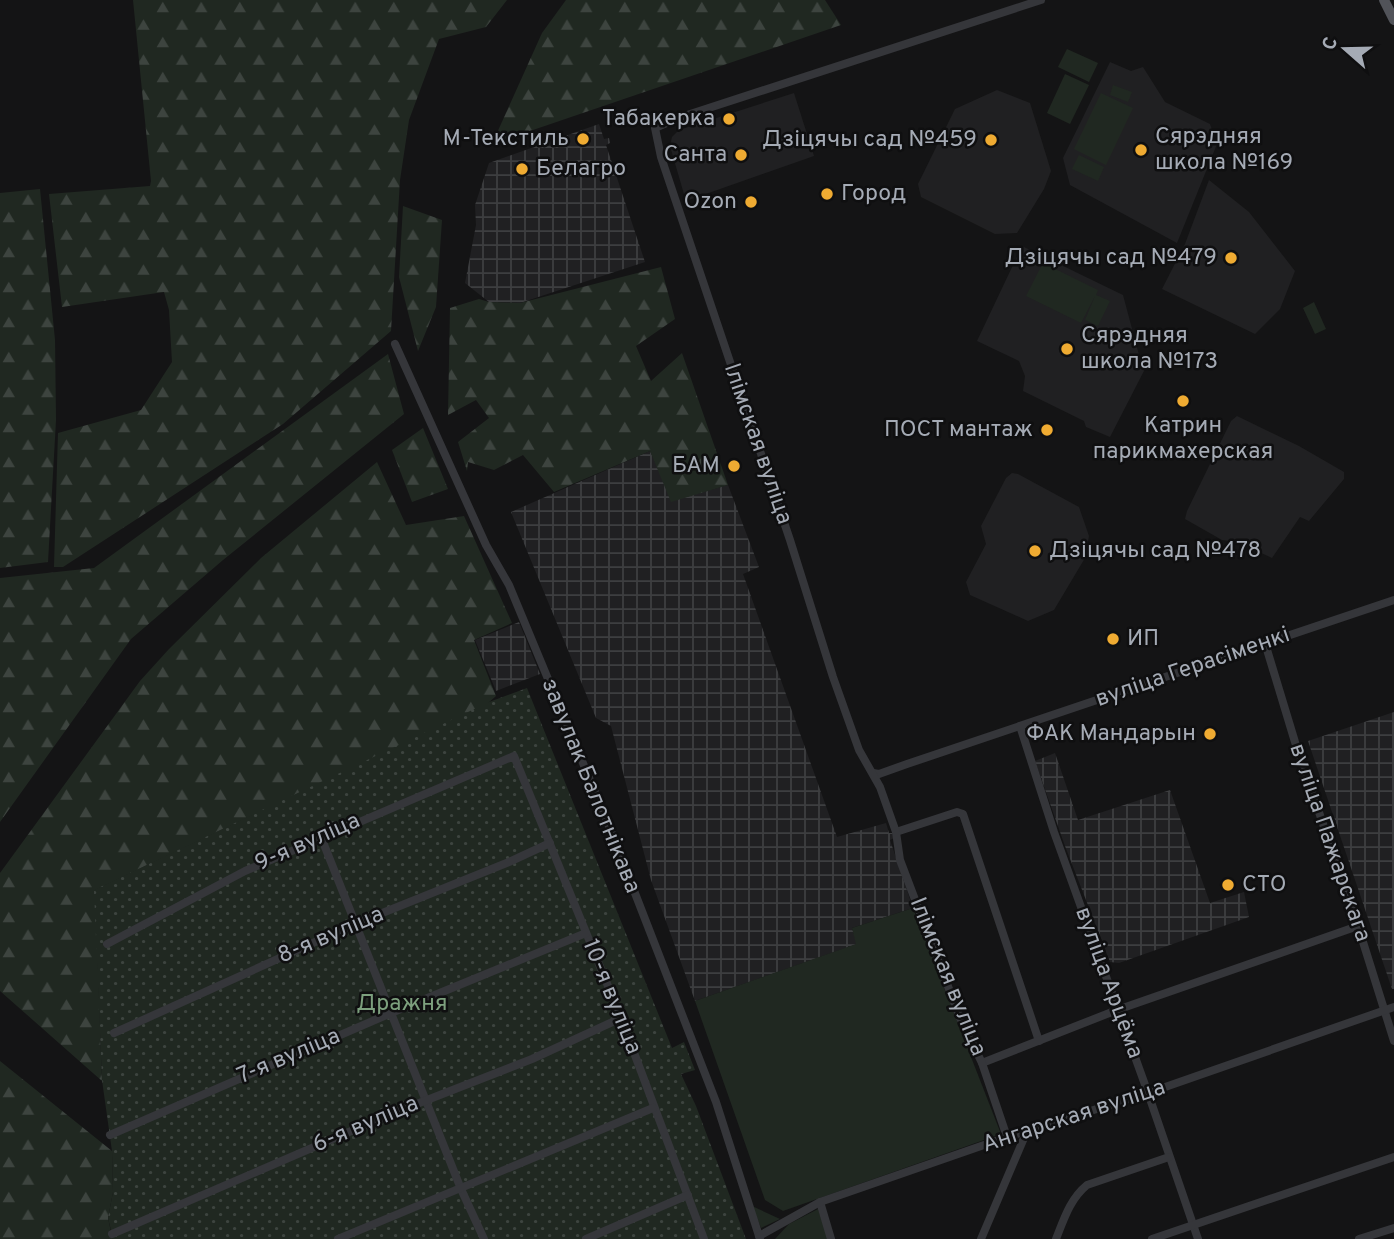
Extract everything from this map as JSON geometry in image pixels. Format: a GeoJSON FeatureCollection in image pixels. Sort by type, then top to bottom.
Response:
{"type":"FeatureCollection","features":[{"type":"Feature","properties":{"kind":"main road"},"geometry":{"type":"LineString","coordinates":[[1384,0],[1394,20]]}},
{"type":"Feature","properties":{"kind":"street","name":"Ілімская вуліца"},"geometry":{"type":"LineString","coordinates":[[1007,1137],[982,1063],[960,1018],[904,871],[896,832],[880,787],[859,750],[833,677],[790,540],[660,157],[655,128],[858,58],[1041,0]]}},
{"type":"Feature","properties":{"kind":"street","name":"завулак Балотнікава"},"geometry":{"type":"LineString","coordinates":[[395,344],[486,545],[509,585],[607,821],[716,1101],[759,1237]]}},
{"type":"Feature","properties":{"kind":"street","name":"вуліца Герасіменкі"},"geometry":{"type":"LineString","coordinates":[[873,773],[879,774],[1394,600]]}},
{"type":"Feature","properties":{"kind":"street","name":"вуліца Пажарскага"},"geometry":{"type":"LineString","coordinates":[[1265,643],[1394,1041]]}},
{"type":"Feature","properties":{"kind":"street","name":"вуліца Арцёма"},"geometry":{"type":"LineString","coordinates":[[1020,726],[1054,832],[1198,1239]]}},
{"type":"Feature","properties":{"kind":"street","name":"9-я вуліца"},"geometry":{"type":"LineString","coordinates":[[107,944],[245,871],[514,756]]}},
{"type":"Feature","properties":{"kind":"street","name":"10-я вуліца"},"geometry":{"type":"LineString","coordinates":[[514,756],[621,1018],[704,1239]]}},
{"type":"Feature","properties":{"kind":"street"},"geometry":{"type":"LineString","coordinates":[[896,832],[957,812],[963,814],[1039,1041]]}},
{"type":"Feature","properties":{"kind":"street"},"geometry":{"type":"LineString","coordinates":[[321,837],[461,1189],[484,1239]]}},
{"type":"Feature","properties":{"kind":"street","name":"8-я вуліца"},"geometry":{"type":"LineString","coordinates":[[114,1033],[355,924],[550,843]]}},
{"type":"Feature","properties":{"kind":"street"},"geometry":{"type":"LineString","coordinates":[[982,1063],[1117,1010],[1358,926]]}},
{"type":"Feature","properties":{"kind":"street","name":"7-я вуліца"},"geometry":{"type":"LineString","coordinates":[[110,1135],[391,1013],[586,933]]}},
{"type":"Feature","properties":{"kind":"street","name":"Ангарская вуліца"},"geometry":{"type":"LineString","coordinates":[[759,1237],[820,1202],[1007,1137],[1148,1093],[1394,1007]]}},
{"type":"Feature","properties":{"kind":"street","name":"6-я вуліца"},"geometry":{"type":"LineString","coordinates":[[112,1234],[426,1100],[532,1059],[621,1018]]}},
{"type":"Feature","properties":{"kind":"street"},"geometry":{"type":"LineString","coordinates":[[338,1239],[653,1108]]}},
{"type":"Feature","properties":{"kind":"street"},"geometry":{"type":"LineString","coordinates":[[981,1239],[1027,1131]]}},
{"type":"Feature","properties":{"kind":"street"},"geometry":{"type":"LineString","coordinates":[[1056,1239],[1078,1192],[1087,1185],[1169,1157]]}},
{"type":"Feature","properties":{"kind":"street"},"geometry":{"type":"LineString","coordinates":[[1152,1239],[1394,1157]]}},
{"type":"Feature","properties":{"kind":"street"},"geometry":{"type":"LineString","coordinates":[[586,1239],[688,1195]]}},
{"type":"Feature","properties":{"kind":"street"},"geometry":{"type":"LineString","coordinates":[[820,1202],[831,1239]]}},
{"type":"Feature","properties":{"kind":"street"},"geometry":{"type":"LineString","coordinates":[[1359,1239],[1394,1228]]}},
{"type":"Feature","properties":{"kind":"shaded area","name":"Сярэдняя школа №169"},"geometry":{"type":"Polygon","coordinates":[[[1110,62],[1131,71],[1143,67],[1165,102],[1210,124],[1217,144],[1177,243],[1070,185],[1063,158],[1110,62]]]}},
{"type":"Feature","properties":{"kind":"shaded area","name":"Дзіцячы сад №459"},"geometry":{"type":"Polygon","coordinates":[[[997,90],[1030,103],[1051,171],[1044,189],[1017,233],[995,234],[921,197],[918,184],[955,109],[997,90]]]}},
{"type":"Feature","properties":{"kind":"shaded area"},"geometry":{"type":"Polygon","coordinates":[[[794,93],[814,156],[686,201],[670,146],[672,137],[679,130],[794,93]]]}},
{"type":"Feature","properties":{"kind":"shaded area"},"geometry":{"type":"Polygon","coordinates":[[[599,124],[604,139],[609,138],[610,143],[606,145],[645,262],[520,303],[489,302],[465,283],[476,225],[475,205],[489,163],[599,124]]]}},
{"type":"Feature","properties":{"kind":"shaded area","name":"Дзіцячы сад №479"},"geometry":{"type":"Polygon","coordinates":[[[1209,180],[1249,212],[1295,271],[1280,309],[1255,334],[1162,289],[1185,244],[1209,180]]]}},
{"type":"Feature","properties":{"kind":"shaded area","name":"Сярэдняя школа №173"},"geometry":{"type":"Polygon","coordinates":[[[1022,246],[1123,295],[1142,366],[1146,367],[1110,437],[1086,427],[1084,421],[1023,391],[1025,376],[1019,361],[977,341],[1022,246]]]}},
{"type":"Feature","properties":{"kind":"shaded area"},"geometry":{"type":"Polygon","coordinates":[[[1237,416],[1299,446],[1344,472],[1344,479],[1309,521],[1300,517],[1272,558],[1238,542],[1222,540],[1185,519],[1231,421],[1237,416]]]}},
{"type":"Feature","properties":{"kind":"shaded area"},"geometry":{"type":"Polygon","coordinates":[[[650,451],[672,501],[728,485],[759,567],[743,574],[837,837],[886,823],[894,838],[890,840],[913,908],[852,928],[857,944],[695,1001],[651,880],[611,726],[596,718],[511,512],[650,451]]]}},
{"type":"Feature","properties":{"kind":"shaded area","name":"Дзіцячы сад №478"},"geometry":{"type":"Polygon","coordinates":[[[1012,473],[1079,507],[1089,536],[1085,558],[1054,610],[1028,621],[970,595],[966,582],[986,544],[981,526],[1006,478],[1012,473]]]}},
{"type":"Feature","properties":{"kind":"shaded area"},"geometry":{"type":"Polygon","coordinates":[[[519,622],[540,674],[496,691],[475,640],[519,622]]]}},
{"type":"Feature","properties":{"kind":"shaded area"},"geometry":{"type":"Polygon","coordinates":[[[1394,712],[1394,989],[1392,989],[1308,741],[1394,712]]]}},
{"type":"Feature","properties":{"kind":"shaded area"},"geometry":{"type":"Polygon","coordinates":[[[1055,753],[1078,820],[1170,790],[1210,903],[1244,892],[1249,917],[1119,963],[1110,962],[1035,761],[1055,753]]]}},
{"type":"Feature","properties":{"kind":"green space"},"geometry":{"type":"Polygon","coordinates":[[[133,0],[507,0],[486,27],[439,39],[409,120],[400,180],[391,331],[283,424],[63,567],[54,567],[58,433],[141,410],[172,362],[169,310],[164,292],[62,307],[49,194],[150,186],[133,0]]]}},
{"type":"Feature","properties":{"kind":"green space"},"geometry":{"type":"Polygon","coordinates":[[[566,0],[825,0],[841,25],[492,144],[542,33],[566,0]]]}},
{"type":"Feature","properties":{"kind":"green space"},"geometry":{"type":"Polygon","coordinates":[[[1067,49],[1098,63],[1089,82],[1058,67],[1067,49]]]}},
{"type":"Feature","properties":{"kind":"green space"},"geometry":{"type":"Polygon","coordinates":[[[1065,74],[1089,85],[1070,124],[1047,113],[1065,74]]]}},
{"type":"Feature","properties":{"kind":"green space"},"geometry":{"type":"Polygon","coordinates":[[[1113,85],[1132,92],[1128,102],[1110,95],[1113,85]]]}},
{"type":"Feature","properties":{"kind":"green space"},"geometry":{"type":"Polygon","coordinates":[[[1101,93],[1133,108],[1106,165],[1074,149],[1101,93]]]}},
{"type":"Feature","properties":{"kind":"green space"},"geometry":{"type":"Polygon","coordinates":[[[1079,155],[1104,167],[1098,181],[1072,169],[1079,155]]]}},
{"type":"Feature","properties":{"kind":"green space"},"geometry":{"type":"Polygon","coordinates":[[[40,189],[55,340],[56,420],[48,562],[0,568],[0,193],[40,189]]]}},
{"type":"Feature","properties":{"kind":"green space"},"geometry":{"type":"Polygon","coordinates":[[[403,206],[442,220],[436,307],[418,351],[399,277],[403,206]]]}},
{"type":"Feature","properties":{"kind":"green space"},"geometry":{"type":"Polygon","coordinates":[[[1043,263],[1098,290],[1096,295],[1110,301],[1098,326],[1085,320],[1095,296],[1081,323],[1026,296],[1043,263]]]}},
{"type":"Feature","properties":{"kind":"green space"},"geometry":{"type":"Polygon","coordinates":[[[661,267],[675,319],[636,346],[651,381],[682,353],[728,485],[671,502],[650,451],[554,492],[523,455],[494,470],[468,462],[467,471],[458,442],[489,418],[476,400],[448,415],[450,308],[479,299],[520,303],[661,267]]]}},
{"type":"Feature","properties":{"kind":"green space"},"geometry":{"type":"Polygon","coordinates":[[[1314,302],[1326,329],[1315,334],[1303,308],[1314,302]]]}},
{"type":"Feature","properties":{"kind":"green space"},"geometry":{"type":"Polygon","coordinates":[[[388,354],[404,414],[223,560],[131,639],[0,822],[0,578],[94,568],[388,354]]]}},
{"type":"Feature","properties":{"kind":"green space"},"geometry":{"type":"Polygon","coordinates":[[[423,428],[448,489],[412,502],[392,450],[423,428]]]}},
{"type":"Feature","properties":{"kind":"green space"},"geometry":{"type":"Polygon","coordinates":[[[377,462],[406,525],[464,516],[512,623],[474,640],[496,696],[487,704],[95,890],[102,1081],[0,991],[0,873],[140,681],[169,649],[261,558],[377,462]]]}},
{"type":"Feature","properties":{"kind":"green space","name":"Дражня"},"geometry":{"type":"Polygon","coordinates":[[[527,688],[672,1048],[684,1042],[695,1070],[681,1074],[696,1106],[746,1239],[108,1239],[112,1234],[108,1218],[113,1192],[112,1151],[102,1080],[94,890],[489,702],[527,688]]]}},
{"type":"Feature","properties":{"kind":"green space"},"geometry":{"type":"Polygon","coordinates":[[[913,908],[1001,1134],[783,1211],[765,1200],[695,1001],[856,944],[852,928],[913,908]]]}},
{"type":"Feature","properties":{"kind":"green space"},"geometry":{"type":"Polygon","coordinates":[[[0,1061],[112,1151],[113,1192],[108,1218],[112,1237],[0,1239],[0,1061]]]}},
{"type":"Feature","properties":{"kind":"green space"},"geometry":{"type":"Polygon","coordinates":[[[752,1206],[780,1219],[761,1228],[752,1206]]]}},
{"type":"Feature","properties":{"kind":"green space"},"geometry":{"type":"Polygon","coordinates":[[[818,1209],[828,1239],[775,1239],[789,1224],[818,1209]]]}},
{"type":"Feature","properties":{"kind":"place","name":"Табакерка"},"geometry":{"type":"Point","coordinates":[729,119]}},
{"type":"Feature","properties":{"kind":"place","name":"М-Текстиль"},"geometry":{"type":"Point","coordinates":[583,139]}},
{"type":"Feature","properties":{"kind":"place","name":"Дзіцячы сад №459"},"geometry":{"type":"Point","coordinates":[991,140]}},
{"type":"Feature","properties":{"kind":"place","name":"Сярэдняя школа №169"},"geometry":{"type":"Point","coordinates":[1141,150]}},
{"type":"Feature","properties":{"kind":"place","name":"Санта"},"geometry":{"type":"Point","coordinates":[741,155]}},
{"type":"Feature","properties":{"kind":"place","name":"Белагро"},"geometry":{"type":"Point","coordinates":[522,169]}},
{"type":"Feature","properties":{"kind":"place","name":"Город"},"geometry":{"type":"Point","coordinates":[827,194]}},
{"type":"Feature","properties":{"kind":"place","name":"Ozon"},"geometry":{"type":"Point","coordinates":[751,202]}},
{"type":"Feature","properties":{"kind":"place","name":"Дзіцячы сад №479"},"geometry":{"type":"Point","coordinates":[1231,258]}},
{"type":"Feature","properties":{"kind":"place","name":"Сярэдняя школа №173"},"geometry":{"type":"Point","coordinates":[1067,349]}},
{"type":"Feature","properties":{"kind":"place","name":"Катрин парикмахерская"},"geometry":{"type":"Point","coordinates":[1183,401]}},
{"type":"Feature","properties":{"kind":"place","name":"ПОСТ мантаж"},"geometry":{"type":"Point","coordinates":[1047,430]}},
{"type":"Feature","properties":{"kind":"place","name":"БАМ"},"geometry":{"type":"Point","coordinates":[734,466]}},
{"type":"Feature","properties":{"kind":"place","name":"Дзіцячы сад №478"},"geometry":{"type":"Point","coordinates":[1035,551]}},
{"type":"Feature","properties":{"kind":"place","name":"ИП"},"geometry":{"type":"Point","coordinates":[1113,639]}},
{"type":"Feature","properties":{"kind":"place","name":"ФАК Мандарын"},"geometry":{"type":"Point","coordinates":[1210,734]}},
{"type":"Feature","properties":{"kind":"place","name":"СТО"},"geometry":{"type":"Point","coordinates":[1228,885]}}]}
